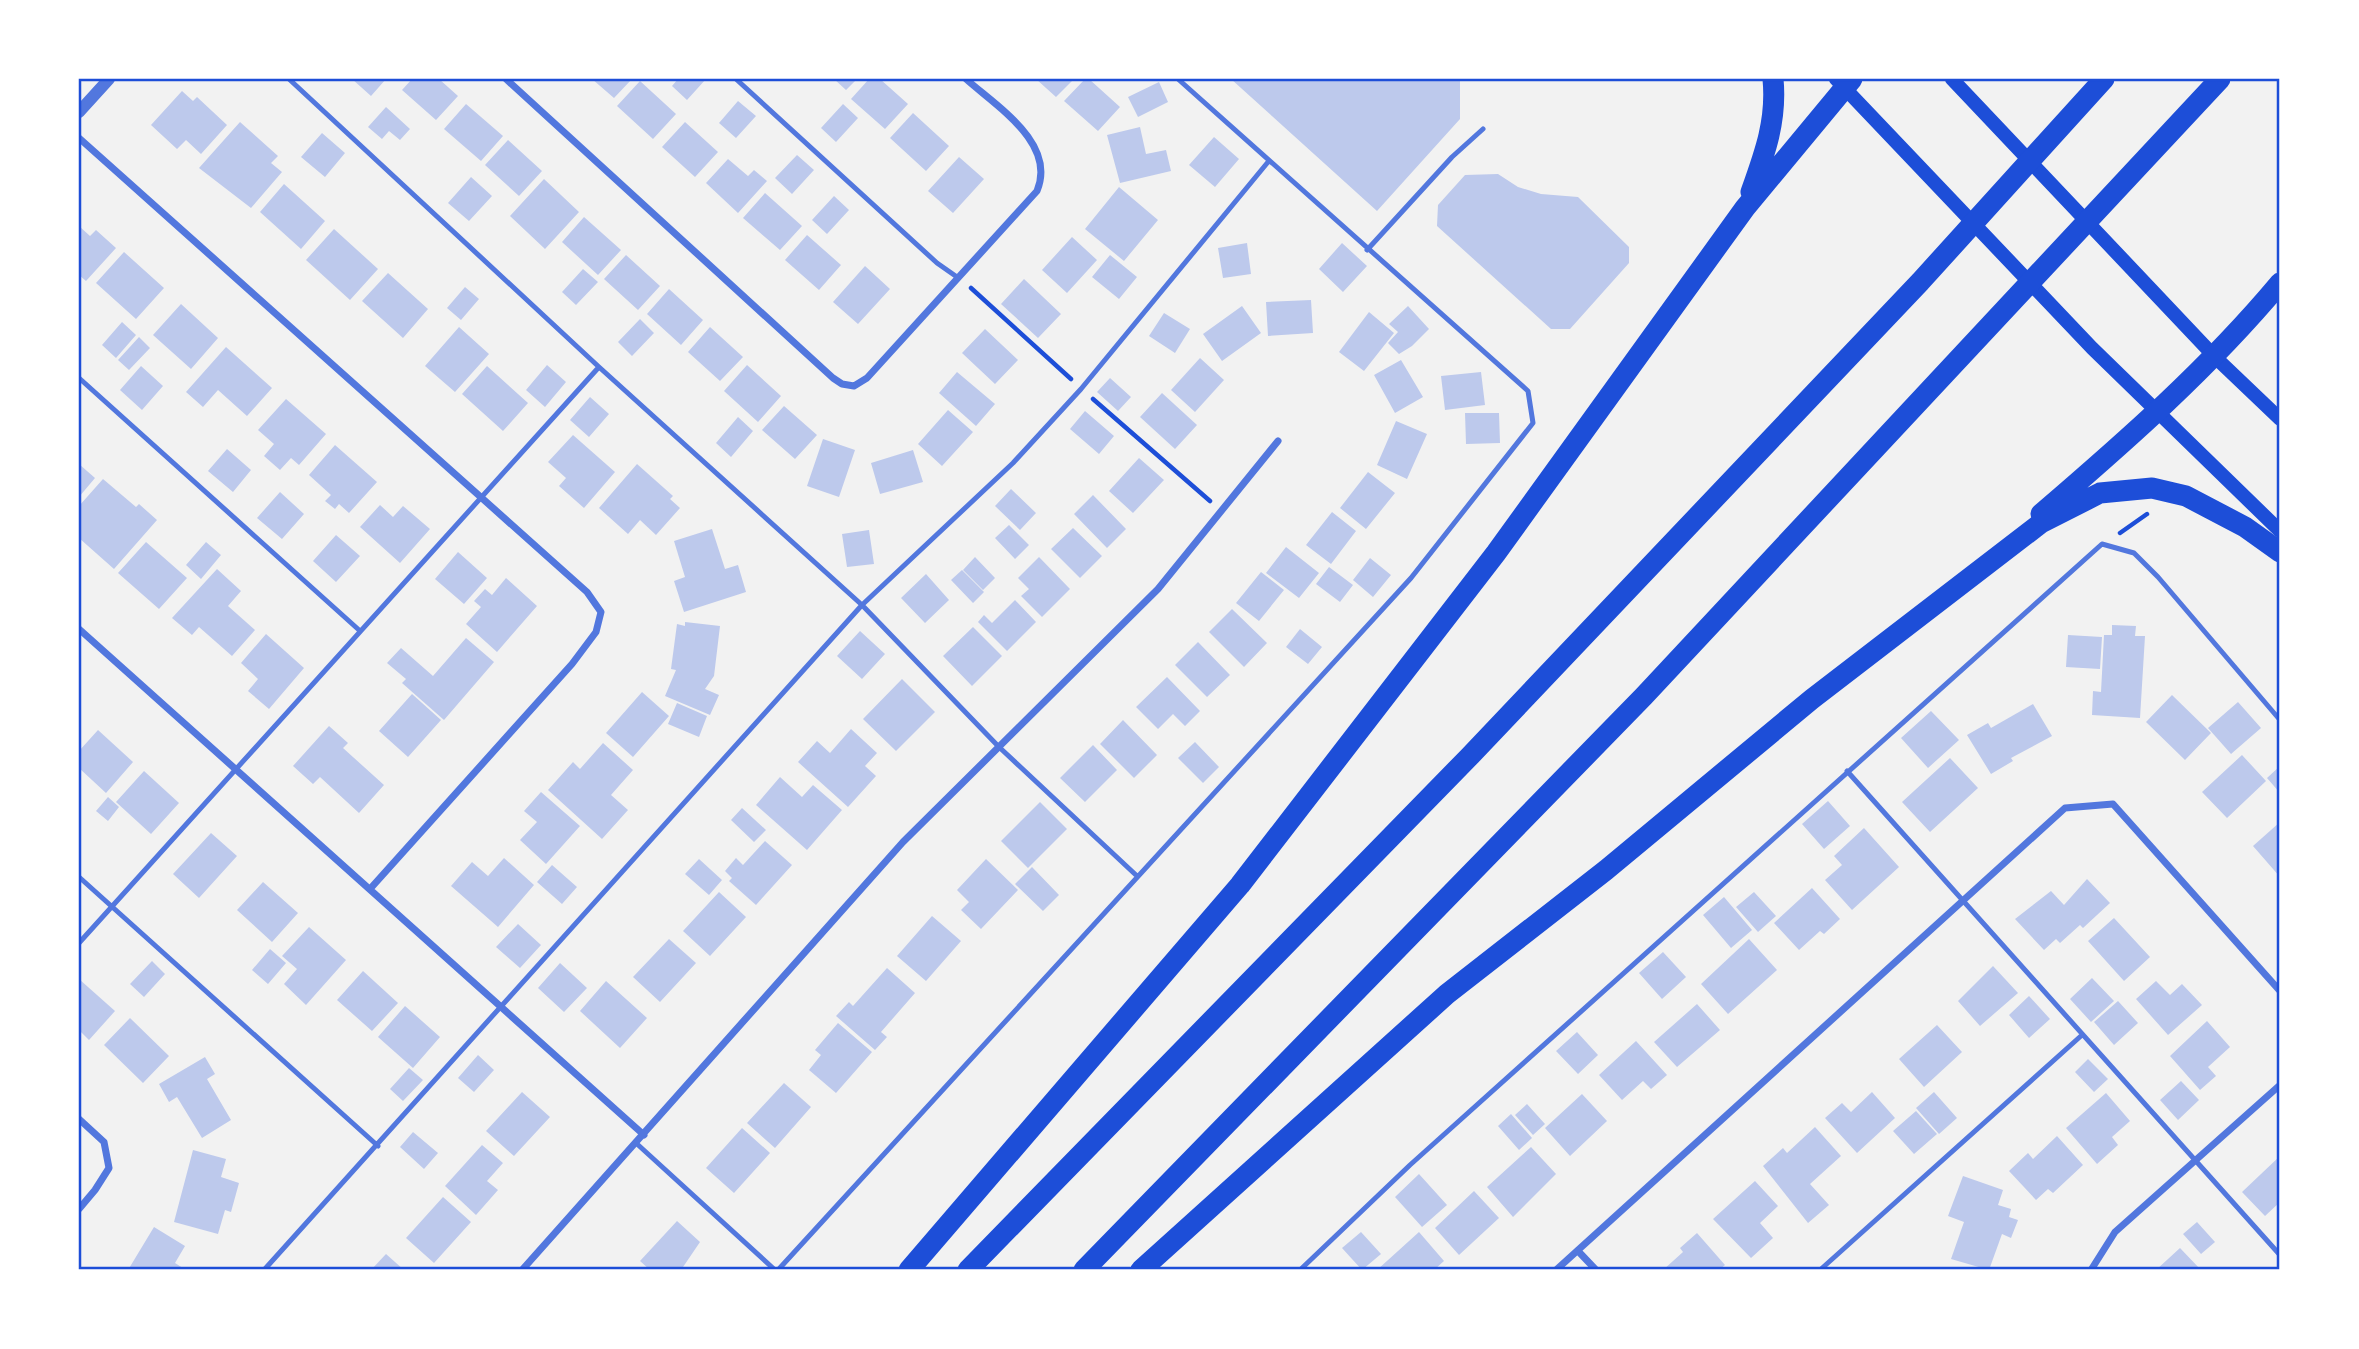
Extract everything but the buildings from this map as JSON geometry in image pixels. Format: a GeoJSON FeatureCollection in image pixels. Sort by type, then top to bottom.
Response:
{"type":"FeatureCollection","features":[{"type":"Feature","properties":{"kind":"highway"},"geometry":{"type":"LineString","coordinates":[[1745,208],[1770,141],[1775,105],[1773,79]]}},
{"type":"Feature","properties":{"kind":"highway"},"geometry":{"type":"LineString","coordinates":[[968,1270],[1469,757],[1920,282],[2104,79]]}},
{"type":"Feature","properties":{"kind":"highway"},"geometry":{"type":"LineString","coordinates":[[1084,1270],[1644,696],[1973,348],[2220,79]]}},
{"type":"Feature","properties":{"kind":"highway"},"geometry":{"type":"LineString","coordinates":[[909,1270],[1240,885],[1496,553],[1745,208],[1844,82]]}},
{"type":"Feature","properties":{"kind":"highway"},"geometry":{"type":"LineString","coordinates":[[1941,600],[2157,414],[2214,357],[2280,283]]}},
{"type":"Feature","properties":{"kind":"highway"},"geometry":{"type":"LineString","coordinates":[[1141,1270],[1447,994],[2041,523],[2100,493],[2152,488],[2186,496],[2245,527],[2280,552]]}},
{"type":"Feature","properties":{"kind":"main road"},"geometry":{"type":"LineString","coordinates":[[1952,79],[2214,357],[2280,419]]}},
{"type":"Feature","properties":{"kind":"main road"},"geometry":{"type":"LineString","coordinates":[[1844,82],[2157,414],[2280,531]]}},
{"type":"Feature","properties":{"kind":"street"},"geometry":{"type":"LineString","coordinates":[[79,112],[109,79]]}},
{"type":"Feature","properties":{"kind":"street"},"geometry":{"type":"LineString","coordinates":[[506,79],[842,384],[854,386],[867,379],[1037,191],[1042,168],[1026,134],[966,79]]}},
{"type":"Feature","properties":{"kind":"street"},"geometry":{"type":"LineString","coordinates":[[79,138],[587,592],[601,612],[596,632],[572,664],[370,890]]}},
{"type":"Feature","properties":{"kind":"street"},"geometry":{"type":"LineString","coordinates":[[522,1270],[903,842],[1157,589],[1278,441]]}},
{"type":"Feature","properties":{"kind":"street"},"geometry":{"type":"LineString","coordinates":[[79,629],[644,1135]]}},
{"type":"Feature","properties":{"kind":"street"},"geometry":{"type":"LineString","coordinates":[[1556,1270],[2065,808],[2113,804],[2280,991]]}},
{"type":"Feature","properties":{"kind":"street"},"geometry":{"type":"LineString","coordinates":[[2091,1270],[2115,1232],[2280,1085]]}},
{"type":"Feature","properties":{"kind":"street"},"geometry":{"type":"LineString","coordinates":[[79,1119],[104,1142],[109,1168],[79,1209]]}},
{"type":"Feature","properties":{"kind":"street"},"geometry":{"type":"LineString","coordinates":[[1578,1251],[1595,1270]]}},
{"type":"Feature","properties":{"kind":"lane"},"geometry":{"type":"LineString","coordinates":[[289,79],[599,367],[862,605],[999,747],[1137,876]]}},
{"type":"Feature","properties":{"kind":"lane"},"geometry":{"type":"LineString","coordinates":[[736,79],[937,263],[957,277]]}},
{"type":"Feature","properties":{"kind":"lane"},"geometry":{"type":"LineString","coordinates":[[636,1143],[777,1270],[1411,578],[1533,423],[1528,391],[1178,79]]}},
{"type":"Feature","properties":{"kind":"lane"},"geometry":{"type":"LineString","coordinates":[[1367,250],[1452,157],[1483,129]]}},
{"type":"Feature","properties":{"kind":"lane"},"geometry":{"type":"LineString","coordinates":[[264,1270],[862,605],[1013,463],[1082,388],[1268,162]]}},
{"type":"Feature","properties":{"kind":"lane"},"geometry":{"type":"LineString","coordinates":[[79,943],[599,367]]}},
{"type":"Feature","properties":{"kind":"lane"},"geometry":{"type":"LineString","coordinates":[[79,378],[359,631]]}},
{"type":"Feature","properties":{"kind":"lane"},"geometry":{"type":"LineString","coordinates":[[1300,1270],[1410,1165],[2102,544],[2134,554],[2158,577],[2280,720]]}},
{"type":"Feature","properties":{"kind":"lane"},"geometry":{"type":"LineString","coordinates":[[1847,771],[1961,902],[2280,1255]]}},
{"type":"Feature","properties":{"kind":"lane"},"geometry":{"type":"LineString","coordinates":[[79,877],[378,1146]]}},
{"type":"Feature","properties":{"kind":"lane"},"geometry":{"type":"LineString","coordinates":[[1819,1270],[1827,1268],[2082,1035]]}},
{"type":"Feature","properties":{"kind":"path"},"geometry":{"type":"LineString","coordinates":[[2102,544],[2150,510]]}}]}
